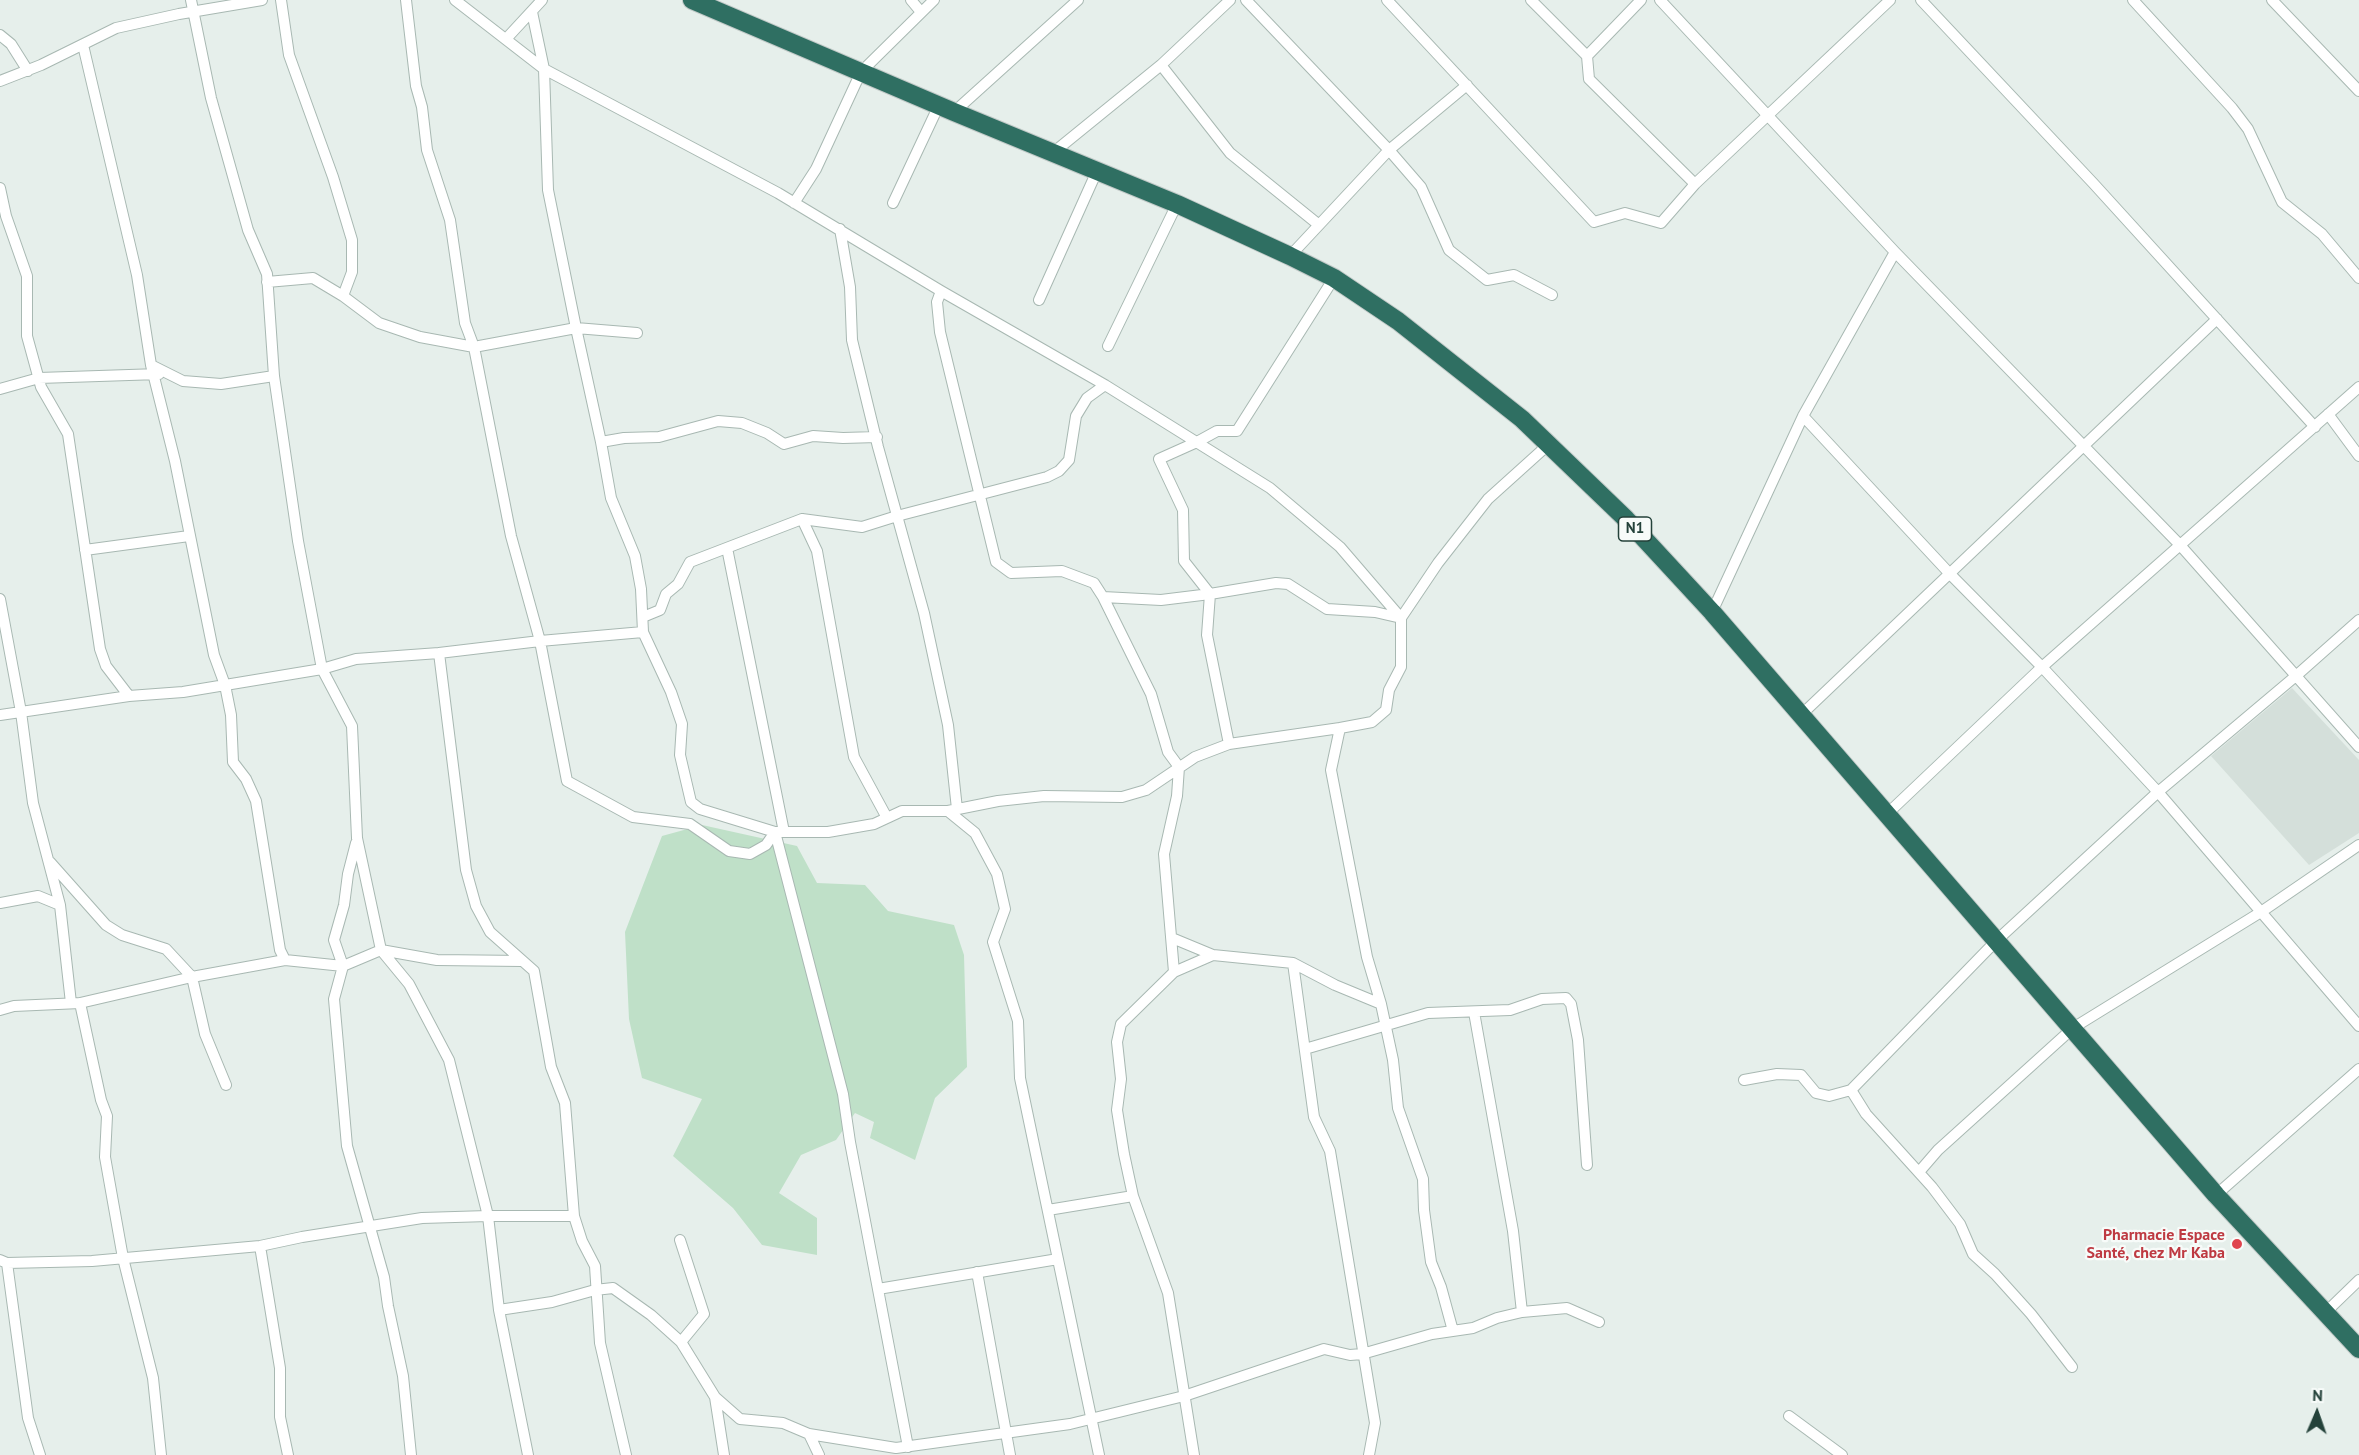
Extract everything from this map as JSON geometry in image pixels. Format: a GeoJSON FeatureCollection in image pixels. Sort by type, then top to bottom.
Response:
{"type":"FeatureCollection","features":[{"type":"Feature","properties":{"kind":"highway","name":"N1"},"geometry":{"type":"LineString","coordinates":[[692,0],[946,109],[1177,204],[1334,278],[1398,321],[1522,418],[1626,519],[1712,612],[2216,1195],[2359,1349]]}},
{"type":"Feature","properties":{"kind":"street"},"geometry":{"type":"LineString","coordinates":[[191,0],[211,98],[248,230],[267,274],[274,376],[296,530],[322,669],[352,726],[357,838],[381,950],[408,984],[449,1060],[488,1216],[499,1310],[528,1455]]}},
{"type":"Feature","properties":{"kind":"street"},"geometry":{"type":"LineString","coordinates":[[0,81],[28,71],[116,28],[262,0]]}},
{"type":"Feature","properties":{"kind":"street"},"geometry":{"type":"LineString","coordinates":[[281,0],[289,55],[333,177],[352,240],[352,272],[343,296]]}},
{"type":"Feature","properties":{"kind":"street"},"geometry":{"type":"LineString","coordinates":[[406,0],[416,86],[422,107],[427,150],[450,220],[465,323],[474,347],[511,536],[540,641],[567,781],[633,817],[690,824],[729,851],[750,854],[766,845],[779,832]]}},
{"type":"Feature","properties":{"kind":"street"},"geometry":{"type":"LineString","coordinates":[[455,0],[544,69],[794,202],[941,291],[1105,385],[1270,488],[1340,547],[1401,618]]}},
{"type":"Feature","properties":{"kind":"street"},"geometry":{"type":"LineString","coordinates":[[506,39],[542,0]]}},
{"type":"Feature","properties":{"kind":"street"},"geometry":{"type":"LineString","coordinates":[[911,0],[921,12]]}},
{"type":"Feature","properties":{"kind":"street"},"geometry":{"type":"LineString","coordinates":[[794,202],[816,169],[861,72],[934,0]]}},
{"type":"Feature","properties":{"kind":"street"},"geometry":{"type":"LineString","coordinates":[[893,203],[946,109],[1078,0]]}},
{"type":"Feature","properties":{"kind":"street"},"geometry":{"type":"LineString","coordinates":[[1054,152],[1161,65],[1230,0]]}},
{"type":"Feature","properties":{"kind":"street"},"geometry":{"type":"LineString","coordinates":[[1246,0],[1389,150],[1421,188],[1449,250],[1487,280],[1514,275],[1552,294]]}},
{"type":"Feature","properties":{"kind":"street"},"geometry":{"type":"LineString","coordinates":[[1388,0],[1594,222],[1626,213],[1661,223],[1695,184],[1890,0]]}},
{"type":"Feature","properties":{"kind":"street"},"geometry":{"type":"LineString","coordinates":[[1531,0],[1587,56],[1589,79],[1695,184]]}},
{"type":"Feature","properties":{"kind":"street"},"geometry":{"type":"LineString","coordinates":[[1587,56],[1641,0]]}},
{"type":"Feature","properties":{"kind":"street"},"geometry":{"type":"LineString","coordinates":[[1660,0],[1895,252],[2180,545],[2359,747]]}},
{"type":"Feature","properties":{"kind":"street"},"geometry":{"type":"LineString","coordinates":[[1921,0],[2315,427]]}},
{"type":"Feature","properties":{"kind":"street"},"geometry":{"type":"LineString","coordinates":[[2133,0],[2232,108],[2248,129],[2282,202],[2322,234],[2359,278]]}},
{"type":"Feature","properties":{"kind":"street"},"geometry":{"type":"LineString","coordinates":[[2272,0],[2359,91]]}},
{"type":"Feature","properties":{"kind":"street"},"geometry":{"type":"LineString","coordinates":[[531,12],[544,69],[548,190],[611,498],[635,556],[641,589],[643,632],[671,692],[682,724],[680,755],[691,802],[700,809],[779,832],[828,832],[874,824],[886,816],[902,811],[953,810],[998,801],[1044,796],[1122,797],[1146,790],[1195,757],[1229,744],[1372,722],[1386,710],[1389,690],[1401,667],[1401,618],[1438,563],[1488,499],[1549,444]]}},
{"type":"Feature","properties":{"kind":"street"},"geometry":{"type":"LineString","coordinates":[[0,35],[11,44],[28,71]]}},
{"type":"Feature","properties":{"kind":"street"},"geometry":{"type":"LineString","coordinates":[[83,45],[137,275],[152,370],[176,461],[214,655],[225,685],[231,715],[233,762],[246,779],[256,801],[280,950],[285,960]]}},
{"type":"Feature","properties":{"kind":"street"},"geometry":{"type":"LineString","coordinates":[[1161,65],[1230,153],[1319,225]]}},
{"type":"Feature","properties":{"kind":"street"},"geometry":{"type":"LineString","coordinates":[[0,88],[15,75]]}},
{"type":"Feature","properties":{"kind":"street"},"geometry":{"type":"LineString","coordinates":[[1290,256],[1389,150],[1467,85]]}},
{"type":"Feature","properties":{"kind":"street"},"geometry":{"type":"LineString","coordinates":[[1039,300],[1098,171]]}},
{"type":"Feature","properties":{"kind":"street"},"geometry":{"type":"LineString","coordinates":[[0,188],[6,216],[27,276],[27,336],[41,387],[68,434],[100,649],[106,666],[129,696]]}},
{"type":"Feature","properties":{"kind":"street"},"geometry":{"type":"LineString","coordinates":[[1107,346],[1177,204]]}},
{"type":"Feature","properties":{"kind":"street"},"geometry":{"type":"LineString","coordinates":[[840,229],[850,287],[852,340],[924,613],[948,725],[953,810],[975,833],[997,874],[1005,909],[993,942],[1018,1021],[1020,1078],[1099,1455]]}},
{"type":"Feature","properties":{"kind":"street"},"geometry":{"type":"LineString","coordinates":[[1712,612],[1803,416],[1895,252]]}},
{"type":"Feature","properties":{"kind":"street"},"geometry":{"type":"LineString","coordinates":[[267,282],[313,278],[343,296],[379,323],[420,337],[474,347],[576,328],[637,333]]}},
{"type":"Feature","properties":{"kind":"street"},"geometry":{"type":"LineString","coordinates":[[1229,744],[1207,635],[1210,594],[1184,561],[1183,510],[1159,459],[1216,431],[1237,431],[1334,278]]}},
{"type":"Feature","properties":{"kind":"street"},"geometry":{"type":"LineString","coordinates":[[941,291],[937,303],[940,332],[996,562],[1011,573],[1062,571],[1094,583],[1151,694],[1168,752],[1179,767],[1177,796],[1164,854],[1174,972]]}},
{"type":"Feature","properties":{"kind":"street"},"geometry":{"type":"LineString","coordinates":[[1800,716],[2082,445],[2217,319]]}},
{"type":"Feature","properties":{"kind":"street"},"geometry":{"type":"LineString","coordinates":[[0,389],[39,378],[152,370],[183,381],[221,384],[274,376]]}},
{"type":"Feature","properties":{"kind":"street"},"geometry":{"type":"LineString","coordinates":[[643,617],[660,610],[666,594],[678,584],[690,561],[802,519],[862,527],[1047,477],[1059,471],[1069,460],[1076,416],[1087,398],[1105,385]]}},
{"type":"Feature","properties":{"kind":"street"},"geometry":{"type":"LineString","coordinates":[[1886,815],[2042,667],[2359,387]]}},
{"type":"Feature","properties":{"kind":"street"},"geometry":{"type":"LineString","coordinates":[[2328,414],[2359,456]]}},
{"type":"Feature","properties":{"kind":"street"},"geometry":{"type":"LineString","coordinates":[[1803,416],[2158,792],[2359,1026]]}},
{"type":"Feature","properties":{"kind":"street"},"geometry":{"type":"LineString","coordinates":[[601,442],[624,438],[659,437],[718,422],[742,423],[767,433],[784,444],[813,436],[877,437]]}},
{"type":"Feature","properties":{"kind":"street"},"geometry":{"type":"LineString","coordinates":[[802,519],[817,551],[854,757],[886,816]]}},
{"type":"Feature","properties":{"kind":"street"},"geometry":{"type":"LineString","coordinates":[[85,550],[189,536]]}},
{"type":"Feature","properties":{"kind":"street"},"geometry":{"type":"LineString","coordinates":[[727,548],[779,832],[843,1094],[908,1446]]}},
{"type":"Feature","properties":{"kind":"street"},"geometry":{"type":"LineString","coordinates":[[1103,597],[1161,600],[1276,583],[1288,584],[1327,609],[1375,612],[1401,618]]}},
{"type":"Feature","properties":{"kind":"street"},"geometry":{"type":"LineString","coordinates":[[0,599],[21,712],[33,803],[60,905],[75,1003],[107,1116],[105,1157],[123,1258],[153,1378],[161,1455]]}},
{"type":"Feature","properties":{"kind":"street"},"geometry":{"type":"LineString","coordinates":[[1744,1080],[1777,1074],[1801,1075],[1816,1093],[1829,1096],[1851,1090],[1996,941],[2158,792],[2359,620]]}},
{"type":"Feature","properties":{"kind":"street"},"geometry":{"type":"LineString","coordinates":[[0,715],[129,696],[183,692],[322,669],[356,659],[439,654],[540,641],[643,632]]}},
{"type":"Feature","properties":{"kind":"street"},"geometry":{"type":"LineString","coordinates":[[439,654],[466,870],[476,906],[490,932],[534,971],[550,1067],[565,1103],[574,1216],[582,1241],[595,1266],[600,1342],[626,1455]]}},
{"type":"Feature","properties":{"kind":"street"},"geometry":{"type":"LineString","coordinates":[[1340,728],[1330,770],[1367,957],[1381,1004],[1393,1060],[1398,1108],[1423,1179],[1424,1210],[1431,1263],[1441,1287],[1453,1331]]}},
{"type":"Feature","properties":{"kind":"street"},"geometry":{"type":"LineString","coordinates":[[357,838],[348,874],[344,905],[334,940],[343,966],[334,999],[334,1027],[340,1061],[347,1146],[384,1277],[403,1376],[411,1455]]}},
{"type":"Feature","properties":{"kind":"street"},"geometry":{"type":"LineString","coordinates":[[1919,1172],[1938,1150],[2073,1028],[2261,912],[2359,845]]}},
{"type":"Feature","properties":{"kind":"street"},"geometry":{"type":"LineString","coordinates":[[48,859],[106,925],[122,934],[166,949],[192,977],[205,1034],[226,1085]]}},
{"type":"Feature","properties":{"kind":"street"},"geometry":{"type":"LineString","coordinates":[[0,903],[38,896],[60,905]]}},
{"type":"Feature","properties":{"kind":"street"},"geometry":{"type":"LineString","coordinates":[[1172,938],[1213,955],[1293,963],[1335,985],[1381,1004]]}},
{"type":"Feature","properties":{"kind":"street"},"geometry":{"type":"LineString","coordinates":[[0,1010],[14,1006],[75,1003],[192,977],[285,960],[343,966],[381,950],[437,960],[522,961]]}},
{"type":"Feature","properties":{"kind":"street"},"geometry":{"type":"LineString","coordinates":[[1194,1455],[1168,1293],[1133,1196],[1117,1110],[1121,1079],[1117,1042],[1121,1024],[1174,972],[1213,955]]}},
{"type":"Feature","properties":{"kind":"street"},"geometry":{"type":"LineString","coordinates":[[1293,963],[1314,1117],[1330,1151],[1375,1423],[1369,1455]]}},
{"type":"Feature","properties":{"kind":"street"},"geometry":{"type":"LineString","coordinates":[[1305,1048],[1428,1013],[1510,1010],[1542,999],[1566,998],[1571,1004],[1578,1040],[1587,1165]]}},
{"type":"Feature","properties":{"kind":"street"},"geometry":{"type":"LineString","coordinates":[[1474,1012],[1514,1231],[1522,1312]]}},
{"type":"Feature","properties":{"kind":"street"},"geometry":{"type":"LineString","coordinates":[[2216,1195],[2359,1069]]}},
{"type":"Feature","properties":{"kind":"street"},"geometry":{"type":"LineString","coordinates":[[1851,1090],[1866,1114],[1919,1172],[1960,1224],[1973,1254],[1995,1274],[2031,1314],[2073,1367]]}},
{"type":"Feature","properties":{"kind":"street"},"geometry":{"type":"LineString","coordinates":[[1048,1210],[1133,1196]]}},
{"type":"Feature","properties":{"kind":"street"},"geometry":{"type":"LineString","coordinates":[[40,1455],[28,1418],[3,1262],[123,1258],[260,1246],[368,1225],[422,1218],[574,1216]]}},
{"type":"Feature","properties":{"kind":"street"},"geometry":{"type":"LineString","coordinates":[[680,1240],[704,1314],[681,1342]]}},
{"type":"Feature","properties":{"kind":"street"},"geometry":{"type":"LineString","coordinates":[[260,1246],[280,1368],[280,1417],[288,1455]]}},
{"type":"Feature","properties":{"kind":"street"},"geometry":{"type":"LineString","coordinates":[[878,1289],[1058,1259]]}},
{"type":"Feature","properties":{"kind":"street"},"geometry":{"type":"LineString","coordinates":[[977,1272],[1010,1455]]}},
{"type":"Feature","properties":{"kind":"street"},"geometry":{"type":"LineString","coordinates":[[2326,1312],[2359,1280]]}},
{"type":"Feature","properties":{"kind":"street"},"geometry":{"type":"LineString","coordinates":[[499,1310],[552,1302],[596,1290],[613,1288],[651,1315],[681,1342],[715,1397],[740,1419],[783,1423],[809,1434],[896,1448],[1070,1424],[1184,1395],[1324,1349],[1350,1355],[1362,1354],[1432,1334],[1473,1328],[1497,1318],[1522,1312],[1567,1308],[1599,1322]]}},
{"type":"Feature","properties":{"kind":"street"},"geometry":{"type":"LineString","coordinates":[[715,1397],[724,1455]]}},
{"type":"Feature","properties":{"kind":"street"},"geometry":{"type":"LineString","coordinates":[[1789,1416],[1836,1453]]}},
{"type":"Feature","properties":{"kind":"street"},"geometry":{"type":"LineString","coordinates":[[809,1434],[819,1455]]}},
{"type":"Feature","properties":{"kind":"shaded area"},"geometry":{"type":"Polygon","coordinates":[[[2292,688],[2359,760],[2359,833],[2309,865],[2211,756],[2292,688]]]}},
{"type":"Feature","properties":{"kind":"green space"},"geometry":{"type":"Polygon","coordinates":[[[702,825],[797,846],[817,883],[865,885],[888,911],[954,925],[964,955],[967,1067],[935,1098],[915,1160],[870,1138],[874,1122],[855,1113],[836,1140],[801,1155],[779,1193],[817,1218],[817,1255],[762,1245],[733,1208],[673,1156],[702,1099],[642,1078],[629,1019],[625,932],[662,836],[702,825]]]}},
{"type":"Feature","properties":{"kind":"place","name":"Pharmacie Espace Santé, chez Mr Kaba"},"geometry":{"type":"Point","coordinates":[2237,1244]}}]}
